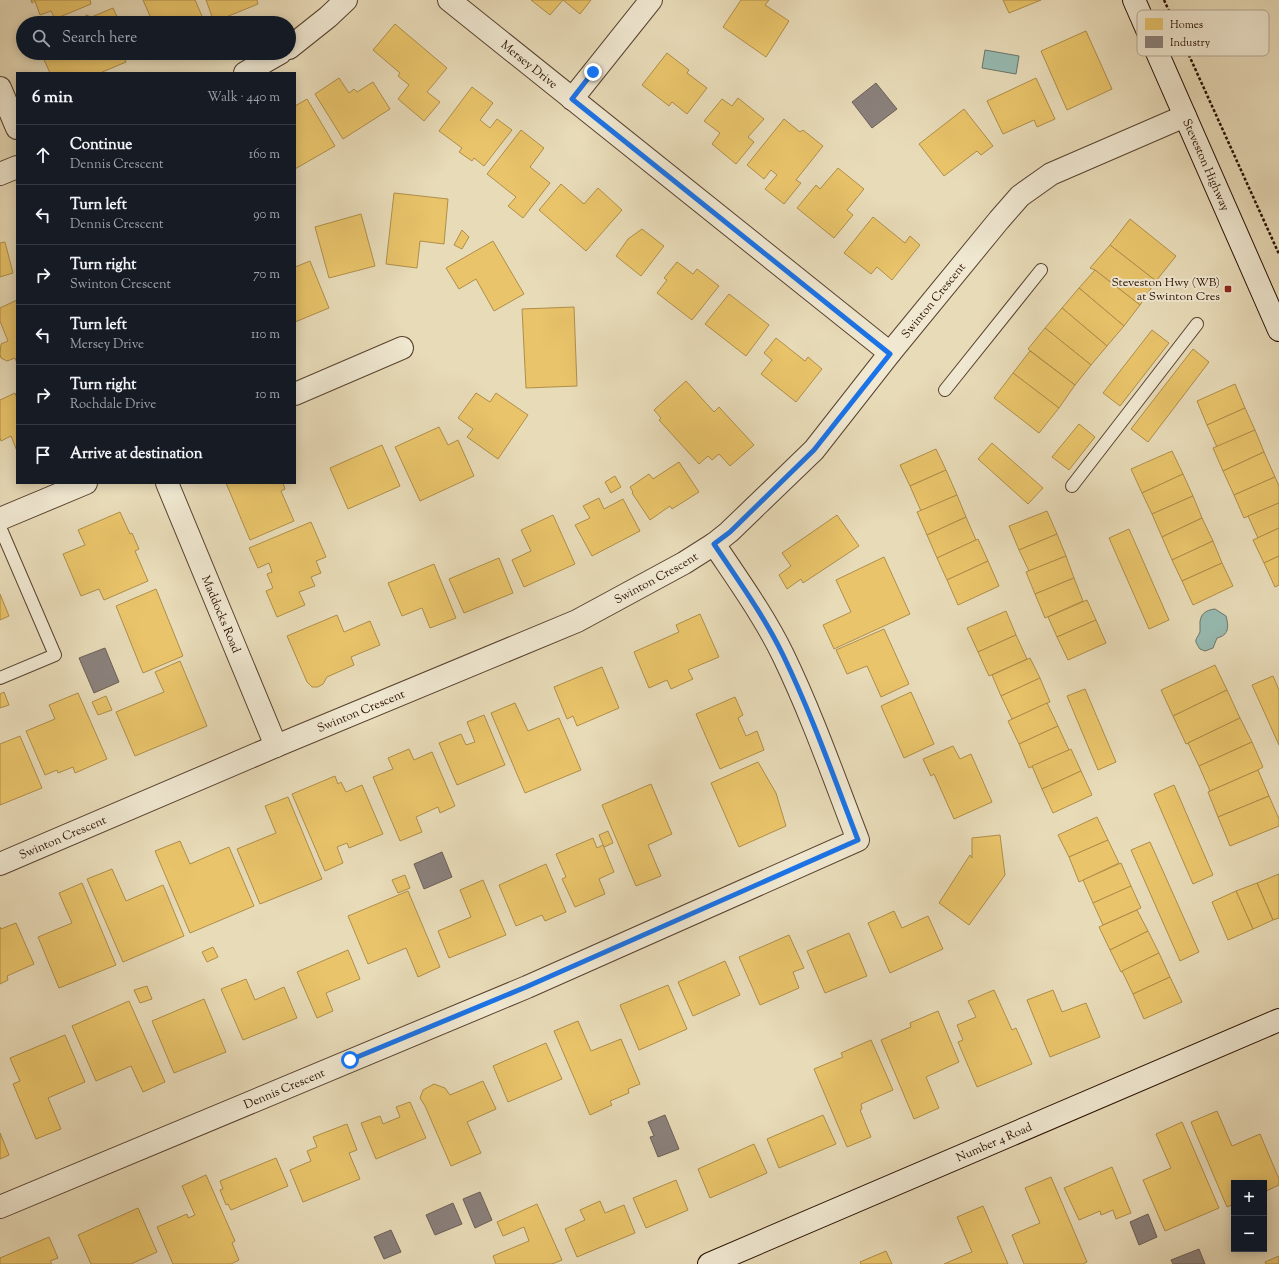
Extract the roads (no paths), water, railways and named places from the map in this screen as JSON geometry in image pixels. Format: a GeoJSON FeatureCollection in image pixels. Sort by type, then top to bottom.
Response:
{"type":"FeatureCollection","features":[{"type":"Feature","properties":{"kind":"street"},"geometry":{"type":"LineString","coordinates":[[296,43],[328,18],[346,0]]}},
{"type":"Feature","properties":{"kind":"street","name":"Mersey Drive"},"geometry":{"type":"LineString","coordinates":[[449,0],[890,354]]}},
{"type":"Feature","properties":{"kind":"street"},"geometry":{"type":"LineString","coordinates":[[572,99],[651,0]]}},
{"type":"Feature","properties":{"kind":"street","name":"Steveston Highway"},"geometry":{"type":"LineString","coordinates":[[1134,0],[1138,10]]}},
{"type":"Feature","properties":{"kind":"street","name":"Steveston Highway"},"geometry":{"type":"LineString","coordinates":[[1159,56],[1279,330]]}},
{"type":"Feature","properties":{"kind":"street"},"geometry":{"type":"LineString","coordinates":[[246,72],[267,60]]}},
{"type":"Feature","properties":{"kind":"street"},"geometry":{"type":"LineString","coordinates":[[0,88],[16,126]]}},
{"type":"Feature","properties":{"kind":"street","name":"Swinton Crescent"},"geometry":{"type":"LineString","coordinates":[[0,864],[276,746],[577,621],[684,563],[730,532],[814,450],[890,354],[1020,196],[1051,174],[1185,116]]}},
{"type":"Feature","properties":{"kind":"street"},"geometry":{"type":"LineString","coordinates":[[0,174],[16,167]]}},
{"type":"Feature","properties":{"kind":"street"},"geometry":{"type":"LineString","coordinates":[[296,394],[402,348]]}},
{"type":"Feature","properties":{"kind":"street"},"geometry":{"type":"LineString","coordinates":[[0,519],[84,484]]}},
{"type":"Feature","properties":{"kind":"street","name":"Maddocks Road"},"geometry":{"type":"LineString","coordinates":[[167,484],[276,746]]}},
{"type":"Feature","properties":{"kind":"street","name":"Dennis Crescent"},"geometry":{"type":"LineString","coordinates":[[0,1206],[526,987],[858,840],[816,730],[783,654],[756,608],[714,544]]}},
{"type":"Feature","properties":{"kind":"street","name":"Number 4 Road"},"geometry":{"type":"LineString","coordinates":[[709,1264],[1279,1020]]}},
{"type":"Feature","properties":{"kind":"lane"},"geometry":{"type":"LineString","coordinates":[[945,390],[1040,270]]}},
{"type":"Feature","properties":{"kind":"lane"},"geometry":{"type":"LineString","coordinates":[[1072,486],[1197,324]]}},
{"type":"Feature","properties":{"kind":"lane"},"geometry":{"type":"LineString","coordinates":[[0,527],[55,655],[0,678]]}},
{"type":"Feature","properties":{"kind":"water"},"geometry":{"type":"Polygon","coordinates":[[[985,50],[1019,56],[1016,74],[982,68],[985,50]]]}},
{"type":"Feature","properties":{"kind":"water"},"geometry":{"type":"Polygon","coordinates":[[[1215,609],[1226,616],[1228,627],[1224,635],[1217,638],[1213,648],[1205,651],[1200,649],[1196,643],[1196,639],[1200,632],[1200,622],[1203,614],[1215,609]]]}},
{"type":"Feature","properties":{"kind":"place","name":"Steveston Hwy (WB) at Swinton Cres"},"geometry":{"type":"Point","coordinates":[1228,289]}}]}
